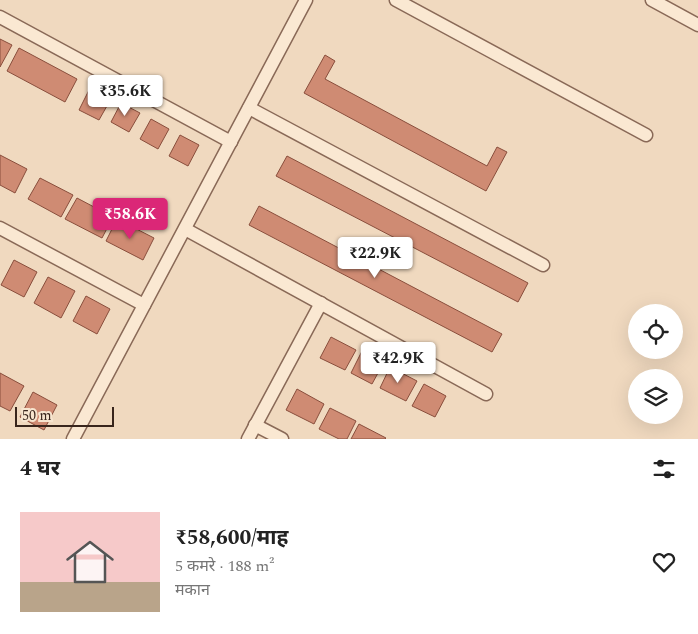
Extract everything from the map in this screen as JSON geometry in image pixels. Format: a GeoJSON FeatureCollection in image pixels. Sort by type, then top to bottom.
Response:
{"type":"FeatureCollection","features":[{"type":"Feature","properties":{"kind":"street"},"geometry":{"type":"LineString","coordinates":[[73,439],[306,0]]}},
{"type":"Feature","properties":{"kind":"street"},"geometry":{"type":"LineString","coordinates":[[396,0],[646,134]]}},
{"type":"Feature","properties":{"kind":"street"},"geometry":{"type":"LineString","coordinates":[[652,0],[698,25]]}},
{"type":"Feature","properties":{"kind":"street"},"geometry":{"type":"LineString","coordinates":[[0,17],[231,142]]}},
{"type":"Feature","properties":{"kind":"street"},"geometry":{"type":"LineString","coordinates":[[249,108],[543,265]]}},
{"type":"Feature","properties":{"kind":"street"},"geometry":{"type":"LineString","coordinates":[[0,228],[144,305]]}},
{"type":"Feature","properties":{"kind":"street"},"geometry":{"type":"LineString","coordinates":[[185,229],[486,394]]}},
{"type":"Feature","properties":{"kind":"street"},"geometry":{"type":"LineString","coordinates":[[248,439],[321,304]]}},
{"type":"Feature","properties":{"kind":"street"},"geometry":{"type":"LineString","coordinates":[[255,424],[282,439]]}},
{"type":"Feature","properties":{"kind":"building"},"geometry":{"type":"Polygon","coordinates":[[[0,39],[12,45],[0,67],[0,39]]]}},
{"type":"Feature","properties":{"kind":"building"},"geometry":{"type":"Polygon","coordinates":[[[19,48],[77,79],[65,102],[7,71],[19,48]]]}},
{"type":"Feature","properties":{"kind":"building"},"geometry":{"type":"Polygon","coordinates":[[[325,55],[335,61],[325,79],[487,166],[497,147],[507,152],[486,191],[304,93],[325,55]]]}},
{"type":"Feature","properties":{"kind":"building"},"geometry":{"type":"Polygon","coordinates":[[[91,86],[112,97],[99,120],[79,110],[91,86]]]}},
{"type":"Feature","properties":{"kind":"building"},"geometry":{"type":"Polygon","coordinates":[[[121,103],[140,113],[129,132],[111,122],[121,103]]]}},
{"type":"Feature","properties":{"kind":"building"},"geometry":{"type":"Polygon","coordinates":[[[151,119],[169,129],[158,149],[140,139],[151,119]]]}},
{"type":"Feature","properties":{"kind":"building"},"geometry":{"type":"Polygon","coordinates":[[[180,135],[199,145],[188,166],[169,156],[180,135]]]}},
{"type":"Feature","properties":{"kind":"building"},"geometry":{"type":"Polygon","coordinates":[[[0,155],[27,169],[15,193],[0,185],[0,155]]]}},
{"type":"Feature","properties":{"kind":"building"},"geometry":{"type":"Polygon","coordinates":[[[287,156],[528,283],[518,302],[276,176],[287,156]]]}},
{"type":"Feature","properties":{"kind":"building"},"geometry":{"type":"Polygon","coordinates":[[[40,178],[73,195],[61,217],[28,199],[40,178]]]}},
{"type":"Feature","properties":{"kind":"building"},"geometry":{"type":"Polygon","coordinates":[[[77,198],[113,217],[102,238],[65,219],[77,198]]]}},
{"type":"Feature","properties":{"kind":"building"},"geometry":{"type":"Polygon","coordinates":[[[259,206],[502,334],[492,352],[249,225],[259,206]]]}},
{"type":"Feature","properties":{"kind":"building"},"geometry":{"type":"Polygon","coordinates":[[[117,219],[154,238],[143,260],[106,241],[117,219]]]}},
{"type":"Feature","properties":{"kind":"building"},"geometry":{"type":"Polygon","coordinates":[[[14,260],[37,272],[24,297],[1,285],[14,260]]]}},
{"type":"Feature","properties":{"kind":"building"},"geometry":{"type":"Polygon","coordinates":[[[48,277],[75,291],[61,318],[34,303],[48,277]]]}},
{"type":"Feature","properties":{"kind":"building"},"geometry":{"type":"Polygon","coordinates":[[[86,296],[110,309],[97,334],[73,321],[86,296]]]}},
{"type":"Feature","properties":{"kind":"building"},"geometry":{"type":"Polygon","coordinates":[[[331,337],[356,350],[345,370],[320,358],[331,337]]]}},
{"type":"Feature","properties":{"kind":"building"},"geometry":{"type":"Polygon","coordinates":[[[362,351],[384,362],[372,384],[351,373],[362,351]]]}},
{"type":"Feature","properties":{"kind":"building"},"geometry":{"type":"Polygon","coordinates":[[[390,367],[417,381],[406,401],[380,388],[390,367]]]}},
{"type":"Feature","properties":{"kind":"building"},"geometry":{"type":"Polygon","coordinates":[[[0,373],[24,386],[10,411],[0,406],[0,373]]]}},
{"type":"Feature","properties":{"kind":"building"},"geometry":{"type":"Polygon","coordinates":[[[424,384],[446,396],[435,417],[412,406],[424,384]]]}},
{"type":"Feature","properties":{"kind":"building"},"geometry":{"type":"Polygon","coordinates":[[[297,389],[324,404],[314,424],[286,410],[297,389]]]}},
{"type":"Feature","properties":{"kind":"building"},"geometry":{"type":"Polygon","coordinates":[[[33,392],[57,405],[44,430],[20,417],[33,392]]]}},
{"type":"Feature","properties":{"kind":"building"},"geometry":{"type":"Polygon","coordinates":[[[330,408],[356,421],[347,439],[339,439],[319,429],[330,408]]]}},
{"type":"Feature","properties":{"kind":"building"},"geometry":{"type":"Polygon","coordinates":[[[359,424],[386,438],[351,439],[359,424]]]}}]}
